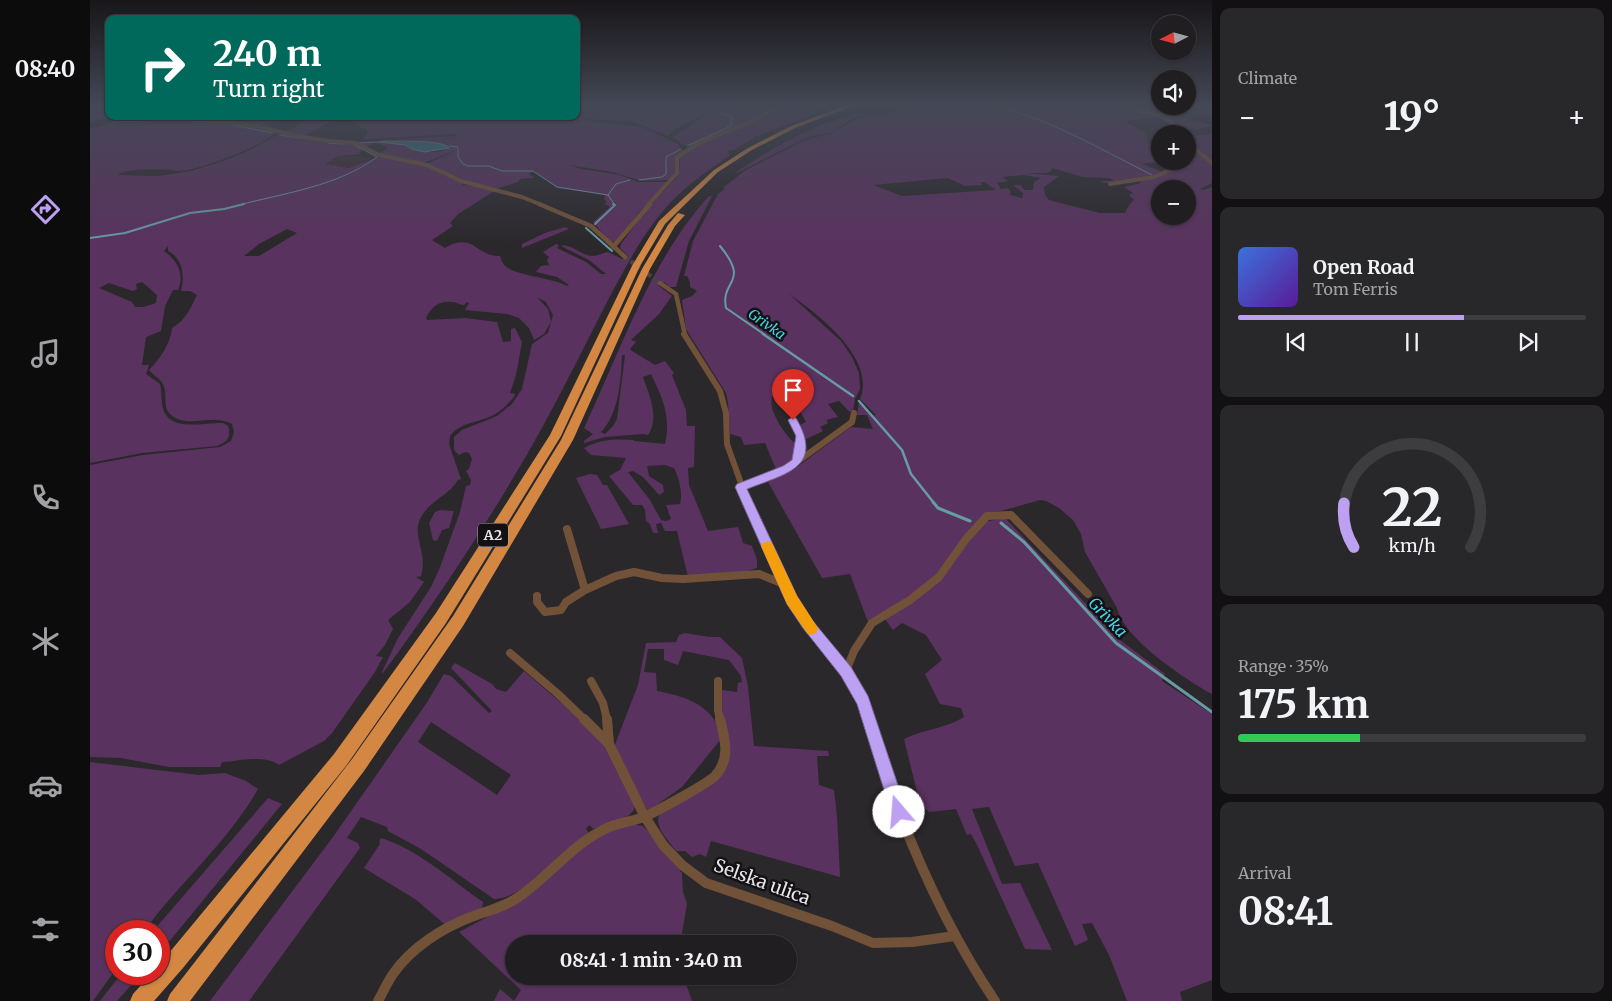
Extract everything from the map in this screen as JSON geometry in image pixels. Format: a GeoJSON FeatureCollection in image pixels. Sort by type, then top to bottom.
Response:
{"type":"FeatureCollection","features":[{"type":"Feature","properties":{"kind":"highway","name":"A2"},"geometry":{"type":"LineString","coordinates":[[140,1001],[176,961],[340,760],[442,618],[554,436],[636,266],[662,223],[716,171],[747,151]]}},
{"type":"Feature","properties":{"kind":"highway","name":"A2"},"geometry":{"type":"LineString","coordinates":[[177,1001],[358,765],[458,621],[567,440],[646,269],[672,225],[699,195],[759,151]]}},
{"type":"Feature","properties":{"kind":"street"},"geometry":{"type":"LineString","coordinates":[[371,151],[379,155],[427,165],[468,184],[508,192],[543,204],[591,226],[625,257]]}},
{"type":"Feature","properties":{"kind":"street"},"geometry":{"type":"LineString","coordinates":[[613,247],[620,241],[638,216],[672,180],[676,172],[677,158],[684,151]]}},
{"type":"Feature","properties":{"kind":"street"},"geometry":{"type":"LineString","coordinates":[[1198,151],[1212,163]]}},
{"type":"Feature","properties":{"kind":"street"},"geometry":{"type":"LineString","coordinates":[[1110,184],[1154,176],[1168,170]]}},
{"type":"Feature","properties":{"kind":"street"},"geometry":{"type":"LineString","coordinates":[[660,283],[676,294],[684,334],[720,391],[726,412],[727,444],[741,487],[784,584],[800,614],[846,671],[855,686],[871,720],[899,812],[921,867],[955,936],[995,1001]]}},
{"type":"Feature","properties":{"kind":"street"},"geometry":{"type":"LineString","coordinates":[[741,487],[796,463],[852,422],[854,413]]}},
{"type":"Feature","properties":{"kind":"street"},"geometry":{"type":"LineString","coordinates":[[793,420],[801,436],[799,456],[796,463]]}},
{"type":"Feature","properties":{"kind":"street"},"geometry":{"type":"LineString","coordinates":[[846,671],[854,651],[872,623],[910,600],[939,577],[966,539],[987,516],[1011,515],[1088,594]]}},
{"type":"Feature","properties":{"kind":"street"},"geometry":{"type":"LineString","coordinates":[[567,530],[585,590]]}},
{"type":"Feature","properties":{"kind":"street"},"geometry":{"type":"LineString","coordinates":[[537,596],[537,602],[544,612],[561,610],[566,602],[585,590],[621,574],[634,572],[662,578],[683,579],[759,574],[784,584]]}},
{"type":"Feature","properties":{"kind":"street"},"geometry":{"type":"LineString","coordinates":[[510,653],[558,694],[609,744]]}},
{"type":"Feature","properties":{"kind":"street"},"geometry":{"type":"LineString","coordinates":[[378,1001],[393,974],[411,954],[432,937],[463,920],[518,898],[543,879],[563,858],[602,830],[624,821],[645,817],[714,777],[724,763],[726,746],[718,710],[718,680]]}},
{"type":"Feature","properties":{"kind":"street"},"geometry":{"type":"LineString","coordinates":[[591,681],[604,705],[609,725],[609,744]]}},
{"type":"Feature","properties":{"kind":"street","name":"Selska ulica"},"geometry":{"type":"LineString","coordinates":[[609,744],[645,817],[663,845],[682,865],[706,882],[832,926],[873,943],[912,942],[955,936]]}},
{"type":"Feature","properties":{"kind":"shaded area"},"geometry":{"type":"Polygon","coordinates":[[[90,151],[245,151],[188,170],[135,170],[117,175],[158,176],[191,171],[248,151],[361,151],[359,152],[361,154],[338,156],[325,164],[348,168],[381,156],[419,163],[464,184],[460,186],[466,185],[496,190],[458,214],[450,223],[453,226],[432,240],[445,248],[462,242],[469,243],[486,253],[500,256],[503,263],[514,271],[552,280],[567,286],[569,285],[557,277],[536,272],[541,266],[549,265],[547,260],[549,257],[543,252],[556,244],[559,245],[557,248],[586,262],[601,274],[606,274],[589,260],[561,246],[568,246],[592,256],[608,252],[622,259],[629,257],[620,248],[621,244],[645,211],[675,179],[679,172],[680,156],[686,151],[729,151],[729,156],[677,196],[644,237],[609,298],[552,410],[525,458],[447,583],[383,673],[398,638],[431,587],[439,570],[460,512],[466,486],[470,485],[471,480],[466,471],[469,469],[472,459],[469,453],[465,452],[459,455],[454,450],[454,437],[462,430],[497,416],[512,404],[522,389],[532,344],[548,333],[553,315],[546,302],[537,297],[548,309],[551,322],[544,334],[534,340],[529,328],[519,318],[507,314],[465,310],[469,303],[467,302],[461,305],[454,302],[443,302],[430,311],[426,318],[427,320],[465,318],[497,322],[503,342],[511,341],[511,329],[515,328],[522,342],[516,375],[510,393],[515,394],[506,406],[496,413],[458,428],[450,436],[449,444],[461,479],[428,507],[420,519],[418,532],[423,568],[421,576],[416,577],[424,582],[410,602],[388,620],[393,629],[385,645],[376,656],[383,657],[375,672],[332,733],[324,741],[279,765],[266,760],[251,759],[222,762],[220,767],[169,767],[121,758],[90,757],[90,465],[143,455],[220,447],[231,441],[234,432],[232,424],[224,421],[183,421],[169,413],[163,384],[149,370],[164,351],[172,328],[184,318],[197,295],[190,291],[181,291],[183,280],[182,268],[177,258],[168,251],[168,246],[164,251],[176,263],[181,278],[180,284],[178,290],[173,290],[165,306],[161,331],[146,337],[142,365],[149,365],[146,374],[160,384],[163,408],[167,416],[173,421],[189,424],[223,423],[228,426],[229,436],[224,443],[217,446],[142,453],[90,463],[90,151]],[[287,229],[259,244],[244,256],[259,256],[297,233],[287,229]],[[142,282],[136,284],[137,289],[133,291],[109,283],[99,288],[132,302],[135,307],[144,307],[156,303],[157,295],[142,282]]]}},
{"type":"Feature","properties":{"kind":"shaded area"},"geometry":{"type":"Polygon","coordinates":[[[384,151],[454,151],[424,163],[380,154],[384,151]]]}},
{"type":"Feature","properties":{"kind":"shaded area"},"geometry":{"type":"Polygon","coordinates":[[[455,151],[682,151],[675,158],[675,172],[670,180],[642,181],[612,172],[570,165],[581,169],[620,175],[638,182],[669,182],[638,214],[617,242],[610,242],[593,222],[610,207],[604,203],[607,202],[604,199],[605,195],[557,188],[533,171],[529,174],[534,178],[520,179],[518,182],[499,188],[482,187],[427,164],[455,151]]]}},
{"type":"Feature","properties":{"kind":"shaded area"},"geometry":{"type":"Polygon","coordinates":[[[769,151],[781,151],[736,172],[769,151]]]}},
{"type":"Feature","properties":{"kind":"shaded area"},"geometry":{"type":"Polygon","coordinates":[[[784,151],[1151,151],[1151,163],[1142,164],[1151,168],[1151,170],[1162,172],[1121,183],[1105,183],[1099,181],[1114,181],[1110,178],[1083,177],[1052,168],[1050,172],[1046,173],[1025,173],[1059,176],[1044,187],[1045,195],[1049,200],[1100,213],[1125,213],[1134,200],[1129,195],[1133,193],[1124,187],[1141,183],[1139,180],[1172,170],[1196,170],[1196,154],[1200,154],[1212,164],[1212,183],[1200,189],[1212,187],[1212,694],[1187,679],[1157,657],[1131,632],[1122,620],[1085,552],[1081,534],[1073,520],[1059,508],[1046,501],[1040,500],[1001,511],[989,512],[974,526],[931,582],[914,595],[868,622],[850,574],[822,578],[768,482],[793,470],[851,427],[873,429],[867,415],[857,415],[859,402],[872,416],[876,415],[860,399],[863,384],[860,369],[853,353],[829,325],[789,294],[841,341],[852,357],[859,373],[860,389],[855,399],[853,411],[850,412],[839,401],[828,404],[838,417],[826,420],[828,423],[820,427],[823,431],[804,440],[800,425],[806,422],[797,407],[789,399],[772,396],[772,408],[776,419],[791,440],[800,447],[793,464],[787,470],[778,474],[765,443],[744,445],[741,437],[730,434],[726,393],[686,329],[682,300],[692,296],[697,291],[690,287],[687,276],[684,276],[693,241],[718,194],[725,189],[723,188],[744,171],[784,151]],[[1024,175],[1002,177],[1008,181],[997,183],[1001,189],[1008,188],[1011,192],[1010,195],[1023,198],[1022,195],[1024,194],[1013,185],[1021,185],[1024,190],[1033,190],[1034,182],[1041,178],[1024,175]],[[948,178],[873,185],[902,196],[996,190],[984,182],[980,182],[983,185],[965,186],[948,178]]]}},
{"type":"Feature","properties":{"kind":"shaded area"},"geometry":{"type":"Polygon","coordinates":[[[1200,151],[1212,151],[1212,161],[1200,151]]]}},
{"type":"Feature","properties":{"kind":"shaded area"},"geometry":{"type":"Polygon","coordinates":[[[338,156],[373,158],[346,168],[318,165],[338,156]]]}},
{"type":"Feature","properties":{"kind":"shaded area"},"geometry":{"type":"Polygon","coordinates":[[[709,196],[712,196],[689,241],[676,287],[670,287],[664,282],[658,285],[672,296],[659,314],[631,340],[636,342],[630,349],[655,365],[665,361],[674,373],[672,375],[686,410],[687,426],[695,426],[694,467],[688,468],[689,485],[708,531],[738,527],[743,543],[752,546],[757,560],[757,568],[744,572],[688,577],[677,531],[665,531],[661,523],[656,524],[658,533],[653,533],[650,524],[646,521],[645,510],[642,505],[633,505],[609,476],[620,470],[626,458],[591,455],[584,448],[602,441],[614,440],[634,440],[665,444],[667,425],[665,408],[651,374],[643,377],[653,413],[653,421],[648,435],[605,437],[584,443],[593,434],[584,428],[653,277],[688,221],[709,196]],[[622,355],[618,396],[612,416],[601,432],[605,434],[617,419],[625,355],[622,355]],[[665,465],[647,466],[649,476],[663,485],[664,492],[659,495],[643,477],[633,471],[628,472],[650,500],[661,520],[666,521],[671,519],[666,505],[680,504],[681,490],[674,468],[665,465]]]}},
{"type":"Feature","properties":{"kind":"shaded area"},"geometry":{"type":"Polygon","coordinates":[[[565,227],[569,229],[522,248],[522,244],[545,233],[565,227]]]}},
{"type":"Feature","properties":{"kind":"shaded area"},"geometry":{"type":"Polygon","coordinates":[[[590,474],[597,475],[603,485],[607,485],[629,524],[601,529],[576,478],[590,474]]]}},
{"type":"Feature","properties":{"kind":"shaded area"},"geometry":{"type":"Polygon","coordinates":[[[440,510],[454,511],[449,528],[442,530],[437,541],[433,540],[429,523],[435,512],[440,510]]]}},
{"type":"Feature","properties":{"kind":"shaded area"},"geometry":{"type":"Polygon","coordinates":[[[1005,518],[1120,640],[1165,674],[1162,681],[1212,714],[1212,980],[1180,992],[1182,1001],[1127,1001],[1109,955],[1092,923],[1082,924],[1088,940],[1075,946],[1038,863],[1015,866],[989,807],[972,809],[1002,884],[1020,883],[1052,950],[1025,949],[978,847],[971,834],[967,835],[956,809],[929,812],[920,804],[904,739],[964,717],[961,708],[940,704],[925,674],[942,660],[926,635],[902,623],[893,630],[885,619],[940,581],[983,522],[1005,518]]]}},
{"type":"Feature","properties":{"kind":"shaded area"},"geometry":{"type":"Polygon","coordinates":[[[685,633],[720,637],[742,658],[748,687],[754,746],[828,751],[829,756],[817,756],[819,785],[834,790],[840,877],[711,841],[706,857],[700,854],[692,857],[685,851],[676,851],[660,828],[658,818],[660,813],[723,773],[722,690],[737,692],[738,683],[742,682],[741,676],[729,660],[683,651],[678,665],[664,660],[664,649],[648,649],[644,672],[656,673],[657,691],[678,696],[698,704],[713,718],[721,739],[682,787],[651,809],[647,809],[614,747],[638,685],[646,643],[676,642],[679,635],[685,633]]]}},
{"type":"Feature","properties":{"kind":"shaded area"},"geometry":{"type":"Polygon","coordinates":[[[455,663],[492,684],[496,689],[506,692],[524,671],[568,709],[605,745],[635,802],[634,810],[628,816],[593,829],[590,825],[586,828],[588,833],[544,874],[506,897],[494,899],[421,849],[388,831],[387,827],[361,817],[347,838],[358,843],[360,848],[249,1001],[210,1001],[333,837],[426,704],[444,674],[451,676],[489,713],[492,711],[451,668],[455,663]],[[431,722],[418,742],[497,795],[511,775],[431,722]]]}},
{"type":"Feature","properties":{"kind":"shaded area"},"geometry":{"type":"Polygon","coordinates":[[[90,762],[199,775],[225,773],[246,781],[258,789],[246,809],[218,845],[153,920],[105,920],[105,984],[93,1001],[90,1001],[90,762]]]}},
{"type":"Feature","properties":{"kind":"shaded area"},"geometry":{"type":"Polygon","coordinates":[[[268,798],[282,804],[170,941],[170,920],[163,920],[268,798]]]}},
{"type":"Feature","properties":{"kind":"shaded area"},"geometry":{"type":"Polygon","coordinates":[[[631,824],[643,826],[682,873],[683,892],[687,904],[682,935],[505,935],[505,975],[459,932],[514,903],[576,851],[610,831],[631,824]]]}},
{"type":"Feature","properties":{"kind":"shaded area"},"geometry":{"type":"Polygon","coordinates":[[[381,838],[395,843],[434,866],[483,902],[482,909],[448,927],[415,899],[364,868],[380,844],[381,838]]]}},
{"type":"Feature","properties":{"kind":"shaded area"},"geometry":{"type":"Polygon","coordinates":[[[112,985],[131,985],[117,1001],[100,1001],[112,985]]]}},
{"type":"Feature","properties":{"kind":"shaded area"},"geometry":{"type":"Polygon","coordinates":[[[516,985],[686,985],[692,1001],[514,1001],[521,990],[516,985]]]}},
{"type":"Feature","properties":{"kind":"shaded area"},"geometry":{"type":"Polygon","coordinates":[[[500,989],[514,1001],[494,1001],[500,989]]]}},
{"type":"Feature","properties":{"kind":"waterway"},"geometry":{"type":"LineString","coordinates":[[239,205],[311,187],[345,175],[377,157],[365,151]]}},
{"type":"Feature","properties":{"kind":"waterway","name":"Grivka"},"geometry":{"type":"LineString","coordinates":[[458,151],[458,157],[463,164],[468,166],[489,166],[502,171],[533,171],[557,187],[608,195]]}},
{"type":"Feature","properties":{"kind":"waterway"},"geometry":{"type":"LineString","coordinates":[[639,180],[662,177],[666,174],[666,157],[678,151]]}},
{"type":"Feature","properties":{"kind":"waterway"},"geometry":{"type":"LineString","coordinates":[[1104,151],[1152,175]]}},
{"type":"Feature","properties":{"kind":"waterway"},"geometry":{"type":"LineString","coordinates":[[608,195],[616,184],[630,180]]}},
{"type":"Feature","properties":{"kind":"waterway","name":"Grivka"},"geometry":{"type":"LineString","coordinates":[[608,195],[615,205]]}},
{"type":"Feature","properties":{"kind":"waterway"},"geometry":{"type":"LineString","coordinates":[[90,238],[125,233],[190,213],[224,209],[244,204]]}},
{"type":"Feature","properties":{"kind":"waterway"},"geometry":{"type":"LineString","coordinates":[[595,224],[615,205]]}},
{"type":"Feature","properties":{"kind":"waterway"},"geometry":{"type":"LineString","coordinates":[[586,228],[612,251]]}},
{"type":"Feature","properties":{"kind":"waterway","name":"Grivka"},"geometry":{"type":"LineString","coordinates":[[720,246],[729,258],[734,275],[725,299],[726,308],[765,335]]}},
{"type":"Feature","properties":{"kind":"waterway","name":"Grivka"},"geometry":{"type":"LineString","coordinates":[[763,334],[853,396]]}},
{"type":"Feature","properties":{"kind":"waterway","name":"Grivka"},"geometry":{"type":"LineString","coordinates":[[859,401],[902,450],[911,474],[934,503]]}},
{"type":"Feature","properties":{"kind":"waterway","name":"Grivka"},"geometry":{"type":"LineString","coordinates":[[933,502],[938,508],[970,521]]}},
{"type":"Feature","properties":{"kind":"waterway","name":"Grivka"},"geometry":{"type":"LineString","coordinates":[[1001,523],[1024,542],[1116,643],[1212,712]]}},
{"type":"Feature","properties":{"kind":"tunnel"},"geometry":{"type":"LineString","coordinates":[[625,257],[660,283]]}},
{"type":"Feature","properties":{"kind":"slow traffic"},"geometry":{"type":"LineString","coordinates":[[768,546],[792,600],[811,629]]}},
{"type":"Feature","properties":{"kind":"route"},"geometry":{"type":"LineString","coordinates":[[793,420],[801,436],[799,456],[796,463],[741,487],[792,600],[800,614],[846,671],[863,701],[871,720],[899,812]]}}]}
